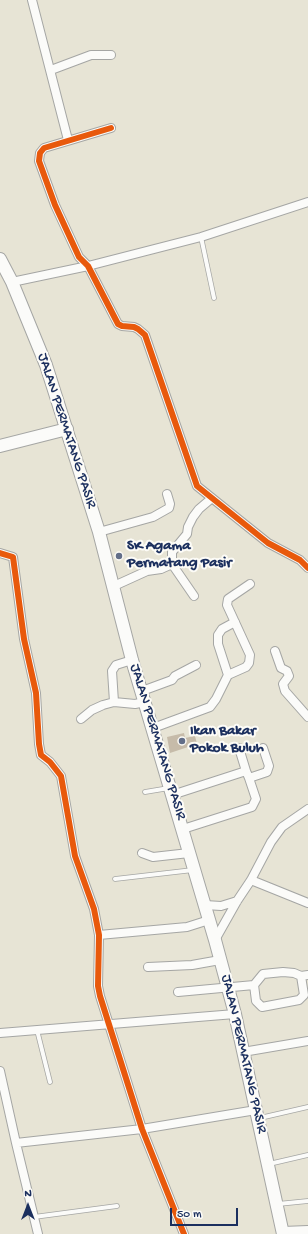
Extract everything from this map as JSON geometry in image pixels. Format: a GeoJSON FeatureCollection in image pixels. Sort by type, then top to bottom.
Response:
{"type":"FeatureCollection","features":[{"type":"Feature","properties":{"kind":"main road","name":"JALAN PERMATANG PASIR"},"geometry":{"type":"LineString","coordinates":[[0,259],[12,282],[46,365],[99,532],[132,660],[183,829],[235,1014],[283,1233]]}},
{"type":"Feature","properties":{"kind":"main road"},"geometry":{"type":"LineString","coordinates":[[0,446],[67,429]]}},
{"type":"Feature","properties":{"kind":"street"},"geometry":{"type":"LineString","coordinates":[[32,0],[68,140]]}},
{"type":"Feature","properties":{"kind":"street"},"geometry":{"type":"LineString","coordinates":[[51,70],[91,56],[111,55]]}},
{"type":"Feature","properties":{"kind":"street"},"geometry":{"type":"LineString","coordinates":[[111,128],[44,148],[40,153],[39,161],[55,206],[79,257],[88,266],[118,324],[122,326],[134,327],[145,335],[197,486],[268,543],[300,560],[308,568]]}},
{"type":"Feature","properties":{"kind":"street"},"geometry":{"type":"LineString","coordinates":[[12,282],[88,266],[201,237],[308,202]]}},
{"type":"Feature","properties":{"kind":"street"},"geometry":{"type":"LineString","coordinates":[[99,532],[153,517],[169,508],[170,504],[167,494]]}},
{"type":"Feature","properties":{"kind":"street"},"geometry":{"type":"LineString","coordinates":[[194,596],[172,564],[172,552],[187,534],[188,527],[193,517],[199,509],[212,498]]}},
{"type":"Feature","properties":{"kind":"street"},"geometry":{"type":"LineString","coordinates":[[0,553],[13,557],[24,639],[36,693],[41,755],[50,762],[61,776],[75,856],[94,909],[99,935],[98,986],[100,996],[142,1129],[184,1234]]}},
{"type":"Feature","properties":{"kind":"street"},"geometry":{"type":"LineString","coordinates":[[114,586],[147,571],[161,569],[172,564]]}},
{"type":"Feature","properties":{"kind":"street"},"geometry":{"type":"LineString","coordinates":[[153,728],[210,707],[216,699],[228,675],[250,664],[250,655],[227,606],[228,599],[250,584]]}},
{"type":"Feature","properties":{"kind":"street"},"geometry":{"type":"LineString","coordinates":[[228,675],[218,644],[218,635],[222,629],[235,622]]}},
{"type":"Feature","properties":{"kind":"street"},"geometry":{"type":"LineString","coordinates":[[275,651],[281,668],[287,671],[289,676],[283,684],[285,691],[308,717]]}},
{"type":"Feature","properties":{"kind":"street"},"geometry":{"type":"LineString","coordinates":[[114,702],[112,671],[116,665],[132,660]]}},
{"type":"Feature","properties":{"kind":"street"},"geometry":{"type":"LineString","coordinates":[[81,719],[92,710],[103,704],[114,702],[135,704],[144,696],[172,680],[175,676],[196,665]]}},
{"type":"Feature","properties":{"kind":"street"},"geometry":{"type":"LineString","coordinates":[[183,829],[252,807],[256,799],[239,748]]}},
{"type":"Feature","properties":{"kind":"street"},"geometry":{"type":"LineString","coordinates":[[171,791],[248,774],[268,772],[269,766],[263,748]]}},
{"type":"Feature","properties":{"kind":"street"},"geometry":{"type":"LineString","coordinates":[[215,940],[237,901],[251,880],[271,842],[282,827],[308,809]]}},
{"type":"Feature","properties":{"kind":"street"},"geometry":{"type":"LineString","coordinates":[[142,853],[153,857],[189,853]]}},
{"type":"Feature","properties":{"kind":"street"},"geometry":{"type":"LineString","coordinates":[[251,880],[308,903]]}},
{"type":"Feature","properties":{"kind":"street"},"geometry":{"type":"LineString","coordinates":[[204,905],[221,906],[237,901]]}},
{"type":"Feature","properties":{"kind":"street"},"geometry":{"type":"LineString","coordinates":[[99,935],[187,927],[209,920]]}},
{"type":"Feature","properties":{"kind":"street"},"geometry":{"type":"LineString","coordinates":[[148,967],[192,965],[220,960]]}},
{"type":"Feature","properties":{"kind":"street"},"geometry":{"type":"LineString","coordinates":[[178,992],[254,985],[263,974],[283,972],[305,975],[304,995],[299,1000],[262,1007],[256,1001],[254,985]]}},
{"type":"Feature","properties":{"kind":"street"},"geometry":{"type":"LineString","coordinates":[[0,1033],[235,1014]]}},
{"type":"Feature","properties":{"kind":"street"},"geometry":{"type":"LineString","coordinates":[[243,1052],[308,1041]]}},
{"type":"Feature","properties":{"kind":"street"},"geometry":{"type":"LineString","coordinates":[[0,1071],[3,1102],[16,1143],[38,1234]]}},
{"type":"Feature","properties":{"kind":"street"},"geometry":{"type":"LineString","coordinates":[[16,1143],[257,1115]]}},
{"type":"Feature","properties":{"kind":"street"},"geometry":{"type":"LineString","coordinates":[[283,1233],[308,1230]]}},
{"type":"Feature","properties":{"kind":"lane"},"geometry":{"type":"LineString","coordinates":[[201,237],[214,298]]}},
{"type":"Feature","properties":{"kind":"lane"},"geometry":{"type":"LineString","coordinates":[[146,792],[171,791]]}},
{"type":"Feature","properties":{"kind":"lane"},"geometry":{"type":"LineString","coordinates":[[115,879],[194,870]]}},
{"type":"Feature","properties":{"kind":"lane"},"geometry":{"type":"LineString","coordinates":[[37,1030],[50,1082]]}},
{"type":"Feature","properties":{"kind":"lane"},"geometry":{"type":"LineString","coordinates":[[257,1115],[308,1107]]}},
{"type":"Feature","properties":{"kind":"lane"},"geometry":{"type":"LineString","coordinates":[[269,1164],[308,1155]]}},
{"type":"Feature","properties":{"kind":"lane"},"geometry":{"type":"LineString","coordinates":[[277,1204],[308,1201]]}},
{"type":"Feature","properties":{"kind":"lane"},"geometry":{"type":"LineString","coordinates":[[34,1217],[117,1206]]}},
{"type":"Feature","properties":{"kind":"building","name":"Ikan Bakar Pokok Buluh"},"geometry":{"type":"Polygon","coordinates":[[[184,733],[185,738],[195,736],[197,744],[170,753],[167,737],[184,733]]]}},
{"type":"Feature","properties":{"kind":"cycle path"},"geometry":{"type":"LineString","coordinates":[[111,128],[44,148],[40,153],[39,161],[55,205],[79,257],[88,266],[118,324],[122,326],[134,327],[145,335],[197,486],[268,543],[300,560],[308,568]]}},
{"type":"Feature","properties":{"kind":"cycle path"},"geometry":{"type":"LineString","coordinates":[[0,553],[13,557],[24,639],[36,693],[41,755],[50,762],[61,776],[75,856],[94,909],[99,935],[98,986],[100,996],[142,1129],[184,1234]]}},
{"type":"Feature","properties":{"kind":"place","name":"SK Agama Permatang Pasir"},"geometry":{"type":"Point","coordinates":[119,556]}},
{"type":"Feature","properties":{"kind":"place","name":"Ikan Bakar Pokok Buluh"},"geometry":{"type":"Point","coordinates":[182,741]}}]}
